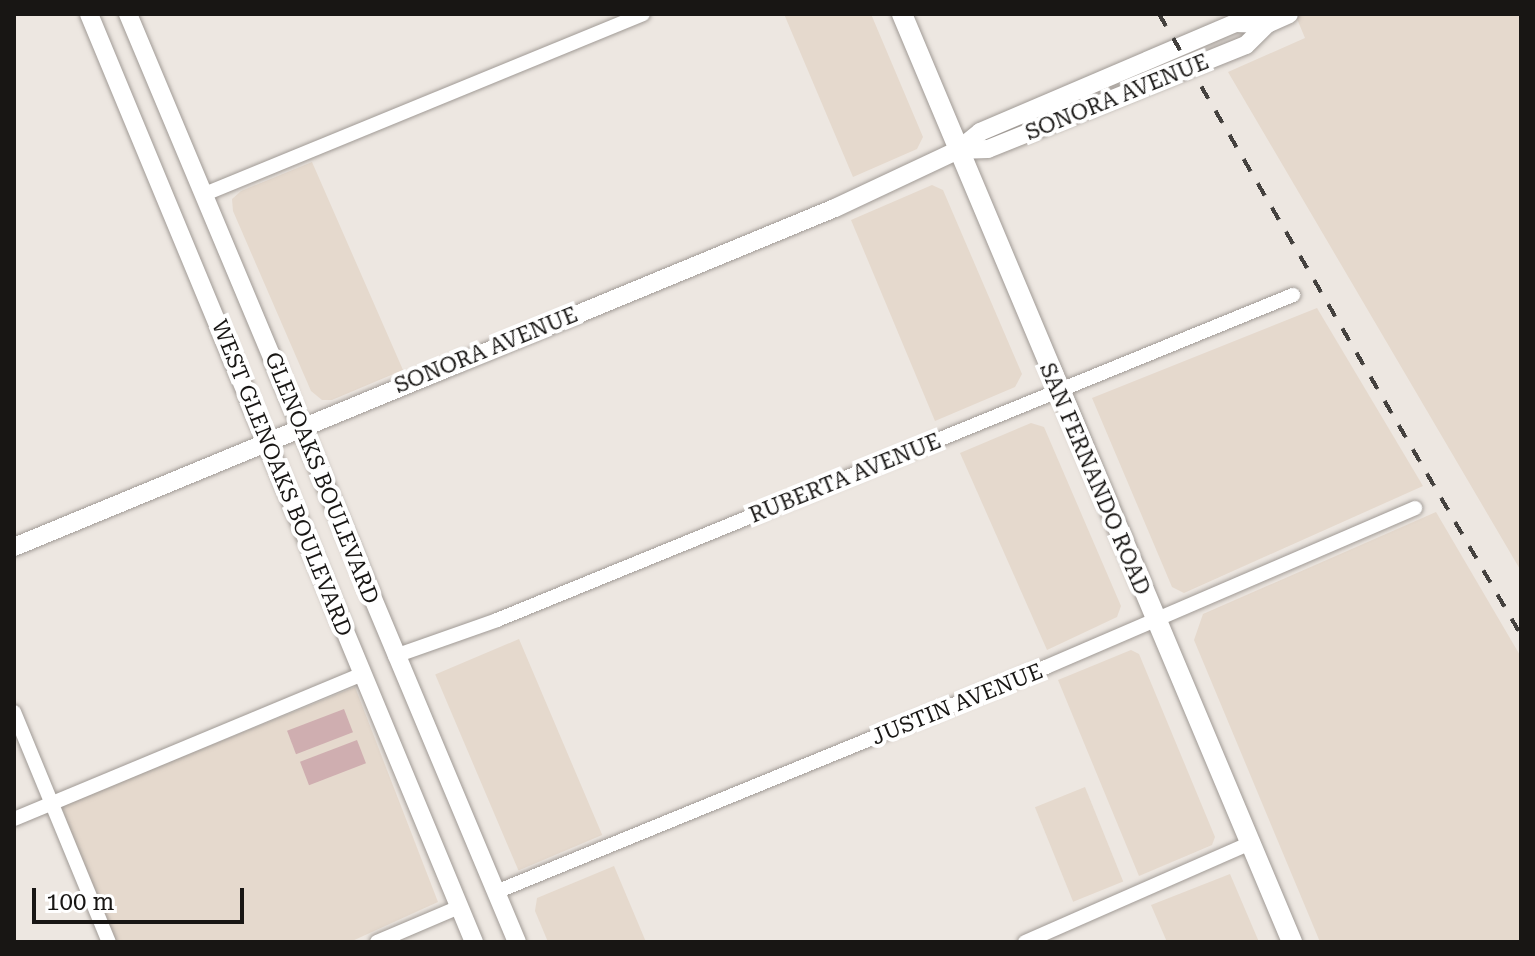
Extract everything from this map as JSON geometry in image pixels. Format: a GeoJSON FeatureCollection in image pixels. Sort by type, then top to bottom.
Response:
{"type":"FeatureCollection","features":[{"type":"Feature","properties":{"kind":"main road","name":"WEST GLENOAKS BOULEVARD"},"geometry":{"type":"LineString","coordinates":[[89,14],[474,942]]}},
{"type":"Feature","properties":{"kind":"main road","name":"GLENOAKS BOULEVARD"},"geometry":{"type":"LineString","coordinates":[[128,14],[207,193],[395,656],[517,942]]}},
{"type":"Feature","properties":{"kind":"main road","name":"SAN FERNANDO ROAD"},"geometry":{"type":"LineString","coordinates":[[902,14],[1154,621],[1292,942]]}},
{"type":"Feature","properties":{"kind":"main road","name":"SONORA AVENUE"},"geometry":{"type":"LineString","coordinates":[[14,547],[835,208],[958,150],[980,132],[1235,23],[1289,14]]}},
{"type":"Feature","properties":{"kind":"main road","name":"SONORA AVENUE"},"geometry":{"type":"LineString","coordinates":[[958,150],[988,149],[1246,45],[1264,19]]}},
{"type":"Feature","properties":{"kind":"main road"},"geometry":{"type":"LineString","coordinates":[[1041,127],[1044,114],[1132,80],[1140,64]]}},
{"type":"Feature","properties":{"kind":"street"},"geometry":{"type":"LineString","coordinates":[[207,193],[643,14]]}},
{"type":"Feature","properties":{"kind":"street","name":"RUBERTA AVENUE"},"geometry":{"type":"LineString","coordinates":[[395,656],[505,617],[1293,295]]}},
{"type":"Feature","properties":{"kind":"street","name":"JUSTIN AVENUE"},"geometry":{"type":"LineString","coordinates":[[496,892],[1154,621],[1415,508]]}},
{"type":"Feature","properties":{"kind":"street"},"geometry":{"type":"LineString","coordinates":[[14,819],[362,674]]}},
{"type":"Feature","properties":{"kind":"street"},"geometry":{"type":"LineString","coordinates":[[14,712],[109,942]]}},
{"type":"Feature","properties":{"kind":"street"},"geometry":{"type":"LineString","coordinates":[[1025,942],[1251,843]]}},
{"type":"Feature","properties":{"kind":"street"},"geometry":{"type":"LineString","coordinates":[[377,942],[459,907]]}},
{"type":"Feature","properties":{"kind":"shaded area"},"geometry":{"type":"Polygon","coordinates":[[[784,14],[871,14],[923,137],[917,149],[853,177],[784,14]]]}},
{"type":"Feature","properties":{"kind":"shaded area"},"geometry":{"type":"Polygon","coordinates":[[[1295,14],[1521,14],[1521,571],[1228,72],[1305,38],[1295,14]]]}},
{"type":"Feature","properties":{"kind":"shaded area"},"geometry":{"type":"Polygon","coordinates":[[[312,162],[403,370],[332,400],[322,400],[311,391],[233,211],[232,199],[241,191],[312,162]]]}},
{"type":"Feature","properties":{"kind":"shaded area"},"geometry":{"type":"Polygon","coordinates":[[[932,185],[943,190],[1022,374],[1015,387],[935,421],[851,220],[932,185]]]}},
{"type":"Feature","properties":{"kind":"shaded area"},"geometry":{"type":"Polygon","coordinates":[[[1317,308],[1423,486],[1184,593],[1172,587],[1092,398],[1317,308]]]}},
{"type":"Feature","properties":{"kind":"shaded area"},"geometry":{"type":"Polygon","coordinates":[[[1031,423],[1044,427],[1121,606],[1117,617],[1047,650],[960,453],[1031,423]]]}},
{"type":"Feature","properties":{"kind":"shaded area"},"geometry":{"type":"Polygon","coordinates":[[[1436,512],[1521,657],[1521,942],[1320,942],[1194,640],[1203,614],[1436,512]]]}},
{"type":"Feature","properties":{"kind":"shaded area"},"geometry":{"type":"Polygon","coordinates":[[[519,639],[602,835],[518,871],[435,675],[519,639]]]}},
{"type":"Feature","properties":{"kind":"shaded area"},"geometry":{"type":"Polygon","coordinates":[[[1131,650],[1139,654],[1215,837],[1212,845],[1139,876],[1058,680],[1131,650]]]}},
{"type":"Feature","properties":{"kind":"shaded area"},"geometry":{"type":"Polygon","coordinates":[[[355,687],[438,902],[350,942],[114,942],[61,806],[355,687]]]}},
{"type":"Feature","properties":{"kind":"shaded area"},"geometry":{"type":"Polygon","coordinates":[[[344,709],[353,732],[296,754],[287,731],[344,709]]]}},
{"type":"Feature","properties":{"kind":"shaded area"},"geometry":{"type":"Polygon","coordinates":[[[357,740],[366,763],[309,785],[300,762],[357,740]]]}},
{"type":"Feature","properties":{"kind":"shaded area"},"geometry":{"type":"Polygon","coordinates":[[[1085,787],[1123,882],[1073,902],[1035,807],[1085,787]]]}},
{"type":"Feature","properties":{"kind":"shaded area"},"geometry":{"type":"Polygon","coordinates":[[[614,866],[646,942],[548,942],[535,911],[537,898],[614,866]]]}},
{"type":"Feature","properties":{"kind":"shaded area"},"geometry":{"type":"Polygon","coordinates":[[[1230,874],[1259,942],[1167,942],[1151,905],[1230,874]]]}},
{"type":"Feature","properties":{"kind":"railway"},"geometry":{"type":"LineString","coordinates":[[1159,14],[1521,635]]}}]}
